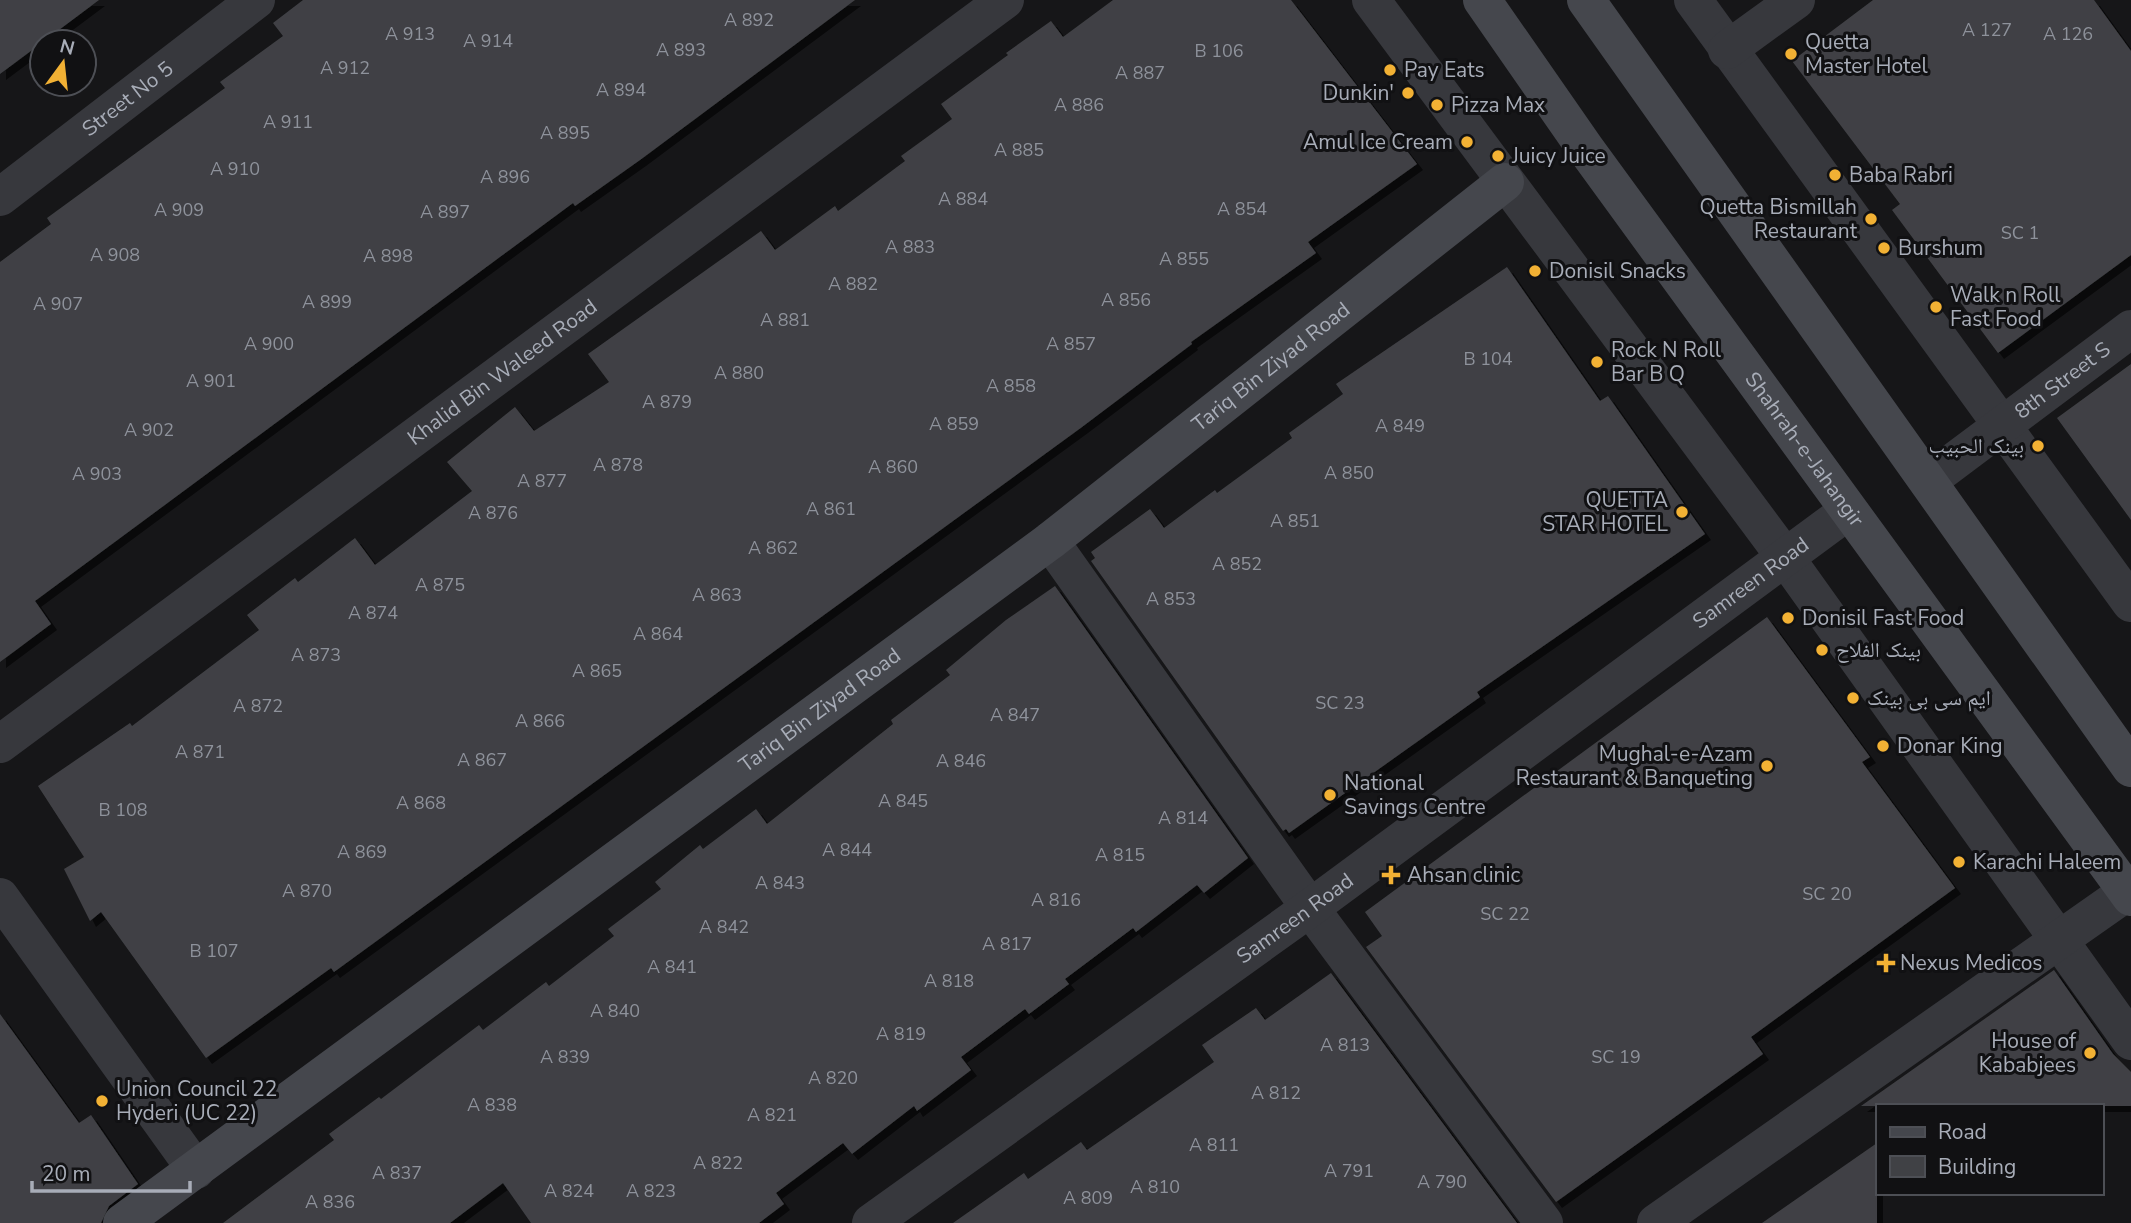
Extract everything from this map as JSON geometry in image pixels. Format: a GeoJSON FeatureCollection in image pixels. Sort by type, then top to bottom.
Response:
{"type":"FeatureCollection","features":[{"type":"Feature","properties":{"kind":"main road","name":"Shahrah-e-Jahangir"},"geometry":{"type":"LineString","coordinates":[[1482,0],[1585,148],[2129,894]]}},
{"type":"Feature","properties":{"kind":"main road"},"geometry":{"type":"LineString","coordinates":[[1586,0],[2131,768]]}},
{"type":"Feature","properties":{"kind":"main road","name":"Tariq Bin Ziyad Road"},"geometry":{"type":"LineString","coordinates":[[122,1223],[1050,541],[1504,182]]}},
{"type":"Feature","properties":{"kind":"street","name":"Street No 5"},"geometry":{"type":"LineString","coordinates":[[0,197],[256,0]]}},
{"type":"Feature","properties":{"kind":"street","name":"Khalid Bin Waleed Road"},"geometry":{"type":"LineString","coordinates":[[0,744],[1005,0]]}},
{"type":"Feature","properties":{"kind":"street"},"geometry":{"type":"LineString","coordinates":[[1370,0],[1785,557],[2131,1041]]}},
{"type":"Feature","properties":{"kind":"street"},"geometry":{"type":"LineString","coordinates":[[1693,0],[2000,427],[2131,603]]}},
{"type":"Feature","properties":{"kind":"street"},"geometry":{"type":"LineString","coordinates":[[1727,50],[1796,0]]}},
{"type":"Feature","properties":{"kind":"street","name":"8th Street S"},"geometry":{"type":"LineString","coordinates":[[1928,481],[2131,329]]}},
{"type":"Feature","properties":{"kind":"street","name":"Samreen Road"},"geometry":{"type":"LineString","coordinates":[[871,1223],[1310,908],[1848,511]]}},
{"type":"Feature","properties":{"kind":"street"},"geometry":{"type":"LineString","coordinates":[[1050,541],[1310,908],[1544,1223]]}},
{"type":"Feature","properties":{"kind":"street"},"geometry":{"type":"LineString","coordinates":[[1656,1223],[2060,939],[2129,894]]}},
{"type":"Feature","properties":{"kind":"street"},"geometry":{"type":"LineString","coordinates":[[0,897],[196,1170]]}},
{"type":"Feature","properties":{"kind":"building"},"geometry":{"type":"Polygon","coordinates":[[[0,0],[99,0],[62,28],[28,28],[28,53],[0,74],[0,0]]]}},
{"type":"Feature","properties":{"kind":"building"},"geometry":{"type":"Polygon","coordinates":[[[303,0],[855,0],[640,160],[575,206],[573,203],[35,601],[51,624],[0,662],[0,262],[51,224],[47,218],[225,88],[220,82],[283,36],[273,23],[303,0]]]}},
{"type":"Feature","properties":{"kind":"building"},"geometry":{"type":"Polygon","coordinates":[[[1113,0],[1291,0],[1417,164],[1308,242],[1316,253],[1191,342],[1192,344],[1082,427],[334,972],[331,968],[206,1058],[101,912],[90,921],[64,869],[84,857],[38,786],[130,723],[132,726],[259,630],[247,615],[295,578],[298,582],[355,538],[375,565],[472,491],[447,462],[515,407],[534,431],[609,382],[588,354],[761,231],[775,250],[835,206],[838,211],[905,161],[901,156],[952,119],[941,104],[1008,55],[1006,53],[1051,21],[1063,37],[1113,0]]]}},
{"type":"Feature","properties":{"kind":"building"},"geometry":{"type":"Polygon","coordinates":[[[1873,0],[2094,0],[2131,51],[2131,255],[1998,353],[1892,210],[1900,204],[1792,61],[1873,0]]]}},
{"type":"Feature","properties":{"kind":"building"},"geometry":{"type":"Polygon","coordinates":[[[1507,267],[1600,401],[1608,396],[1705,534],[1477,692],[1480,697],[1289,833],[1286,829],[1283,831],[1091,561],[1095,558],[1091,552],[1150,509],[1164,528],[1215,490],[1217,493],[1292,438],[1289,433],[1343,394],[1336,384],[1507,267]]]}},
{"type":"Feature","properties":{"kind":"building"},"geometry":{"type":"Polygon","coordinates":[[[2131,364],[2131,520],[2057,418],[2131,364]]]}},
{"type":"Feature","properties":{"kind":"building"},"geometry":{"type":"Polygon","coordinates":[[[1055,586],[1248,858],[1204,893],[1197,885],[1136,932],[1133,928],[1065,979],[1069,984],[1029,1014],[1025,1009],[961,1057],[971,1070],[917,1111],[914,1106],[852,1154],[843,1143],[776,1193],[784,1204],[759,1223],[531,1223],[503,1183],[450,1223],[223,1223],[334,1140],[329,1134],[379,1097],[381,1099],[479,1025],[483,1030],[546,982],[549,986],[614,936],[608,929],[661,889],[655,882],[700,845],[703,849],[756,809],[767,824],[893,724],[891,720],[950,675],[946,670],[1006,620],[1055,586]]]}},
{"type":"Feature","properties":{"kind":"building"},"geometry":{"type":"Polygon","coordinates":[[[1767,617],[1870,757],[1862,762],[1955,888],[1751,1037],[1763,1054],[1556,1202],[1366,947],[1382,936],[1365,912],[1767,617]]]}},
{"type":"Feature","properties":{"kind":"building"},"geometry":{"type":"Polygon","coordinates":[[[2054,970],[2113,1054],[2131,1072],[2131,1106],[1861,1106],[2054,970]]]}},
{"type":"Feature","properties":{"kind":"building"},"geometry":{"type":"Polygon","coordinates":[[[1331,973],[1517,1223],[953,1223],[1024,1173],[1028,1179],[1081,1142],[1087,1150],[1214,1062],[1202,1045],[1256,1008],[1265,1020],[1331,973]]]}},
{"type":"Feature","properties":{"kind":"building"},"geometry":{"type":"Polygon","coordinates":[[[0,1014],[79,1123],[91,1115],[138,1184],[109,1206],[101,1223],[0,1223],[0,1014]]]}},
{"type":"Feature","properties":{"kind":"building"},"geometry":{"type":"Polygon","coordinates":[[[1876,1144],[1877,1223],[1762,1223],[1876,1144]]]}},
{"type":"Feature","properties":{"kind":"place","name":"Quetta Master Hotel"},"geometry":{"type":"Point","coordinates":[1791,54]}},
{"type":"Feature","properties":{"kind":"place","name":"Pay Eats"},"geometry":{"type":"Point","coordinates":[1390,70]}},
{"type":"Feature","properties":{"kind":"place","name":"Dunkin'"},"geometry":{"type":"Point","coordinates":[1408,93]}},
{"type":"Feature","properties":{"kind":"place","name":"Pizza Max"},"geometry":{"type":"Point","coordinates":[1437,105]}},
{"type":"Feature","properties":{"kind":"place","name":"Amul Ice Cream"},"geometry":{"type":"Point","coordinates":[1467,142]}},
{"type":"Feature","properties":{"kind":"place","name":"Juicy Juice"},"geometry":{"type":"Point","coordinates":[1498,156]}},
{"type":"Feature","properties":{"kind":"place","name":"Baba Rabri"},"geometry":{"type":"Point","coordinates":[1835,175]}},
{"type":"Feature","properties":{"kind":"place","name":"Quetta Bismillah Restaurant"},"geometry":{"type":"Point","coordinates":[1871,219]}},
{"type":"Feature","properties":{"kind":"place","name":"Burshum"},"geometry":{"type":"Point","coordinates":[1884,248]}},
{"type":"Feature","properties":{"kind":"place","name":"Donisil Snacks"},"geometry":{"type":"Point","coordinates":[1535,271]}},
{"type":"Feature","properties":{"kind":"place","name":"Walk n Roll Fast Food"},"geometry":{"type":"Point","coordinates":[1936,307]}},
{"type":"Feature","properties":{"kind":"place","name":"Rock N Roll Bar B Q"},"geometry":{"type":"Point","coordinates":[1597,362]}},
{"type":"Feature","properties":{"kind":"place","name":"بينک الحبيب"},"geometry":{"type":"Point","coordinates":[2038,446]}},
{"type":"Feature","properties":{"kind":"place","name":"QUETTA STAR HOTEL"},"geometry":{"type":"Point","coordinates":[1682,512]}},
{"type":"Feature","properties":{"kind":"place","name":"Donisil Fast Food"},"geometry":{"type":"Point","coordinates":[1788,618]}},
{"type":"Feature","properties":{"kind":"place","name":"بینک الفلاح"},"geometry":{"type":"Point","coordinates":[1822,650]}},
{"type":"Feature","properties":{"kind":"place","name":"ایم سی بی بینک"},"geometry":{"type":"Point","coordinates":[1853,698]}},
{"type":"Feature","properties":{"kind":"place","name":"Donar King"},"geometry":{"type":"Point","coordinates":[1883,746]}},
{"type":"Feature","properties":{"kind":"place","name":"Mughal-e-Azam Restaurant & Banqueting"},"geometry":{"type":"Point","coordinates":[1767,766]}},
{"type":"Feature","properties":{"kind":"place","name":"National Savings Centre"},"geometry":{"type":"Point","coordinates":[1330,795]}},
{"type":"Feature","properties":{"kind":"place","name":"Karachi Haleem"},"geometry":{"type":"Point","coordinates":[1959,862]}},
{"type":"Feature","properties":{"kind":"place","name":"Ahsan clinic"},"geometry":{"type":"Point","coordinates":[1391,875]}},
{"type":"Feature","properties":{"kind":"place","name":"Nexus Medicos"},"geometry":{"type":"Point","coordinates":[1886,963]}},
{"type":"Feature","properties":{"kind":"place","name":"House of Kababjees"},"geometry":{"type":"Point","coordinates":[2090,1053]}},
{"type":"Feature","properties":{"kind":"place","name":"Union Council 22 Hyderi (UC 22)"},"geometry":{"type":"Point","coordinates":[102,1101]}}]}
